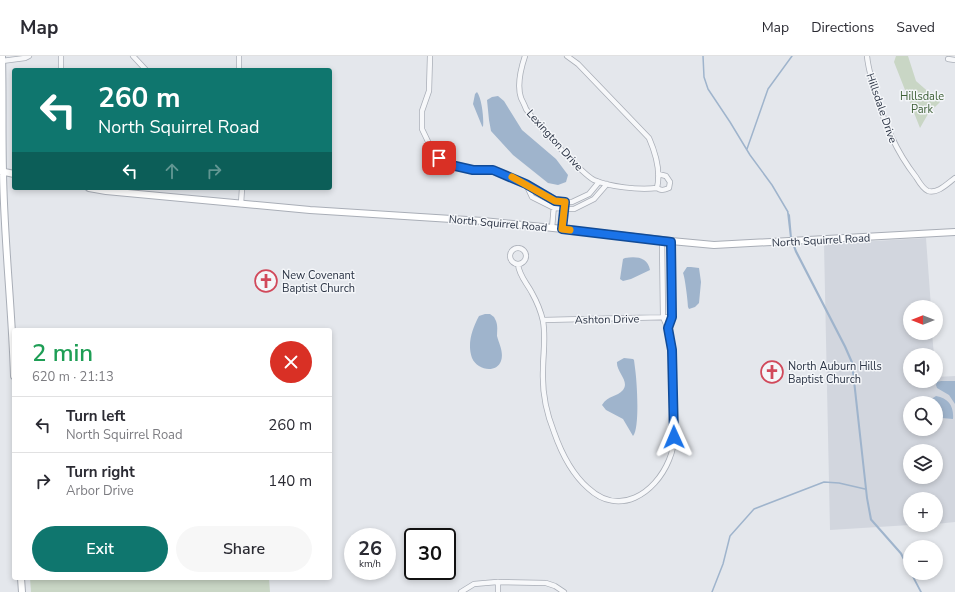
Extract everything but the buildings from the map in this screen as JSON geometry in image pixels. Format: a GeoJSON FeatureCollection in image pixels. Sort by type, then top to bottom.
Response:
{"type":"FeatureCollection","features":[{"type":"Feature","properties":{"kind":"street"},"geometry":{"type":"LineString","coordinates":[[12,328],[3,253],[1,172],[2,59],[25,58],[29,56]]}},
{"type":"Feature","properties":{"kind":"street"},"geometry":{"type":"LineString","coordinates":[[61,56],[61,68]]}},
{"type":"Feature","properties":{"kind":"street"},"geometry":{"type":"LineString","coordinates":[[133,56],[144,68]]}},
{"type":"Feature","properties":{"kind":"street"},"geometry":{"type":"LineString","coordinates":[[239,56],[239,68]]}},
{"type":"Feature","properties":{"kind":"street"},"geometry":{"type":"LineString","coordinates":[[430,56],[429,91],[422,111],[422,129],[433,152],[444,163],[473,170],[493,170],[526,184],[555,201],[572,202],[590,194],[599,182]]}},
{"type":"Feature","properties":{"kind":"street","name":"Lexington Drive"},"geometry":{"type":"LineString","coordinates":[[525,56],[520,84],[521,97],[527,110],[577,166],[592,179],[599,182],[649,189],[657,188]]}},
{"type":"Feature","properties":{"kind":"street"},"geometry":{"type":"LineString","coordinates":[[567,56],[578,64],[649,138],[655,152],[658,174],[657,188],[666,190],[669,188],[670,182],[666,176],[658,174]]}},
{"type":"Feature","properties":{"kind":"street","name":"Hillsdale Drive"},"geometry":{"type":"LineString","coordinates":[[867,56],[871,77],[889,132],[896,148],[906,164],[924,188],[928,191],[937,190],[955,178]]}},
{"type":"Feature","properties":{"kind":"street"},"geometry":{"type":"LineString","coordinates":[[948,59],[955,60]]}},
{"type":"Feature","properties":{"kind":"street"},"geometry":{"type":"LineString","coordinates":[[1,172],[12,174]]}},
{"type":"Feature","properties":{"kind":"street"},"geometry":{"type":"LineString","coordinates":[[526,184],[532,197],[554,208],[564,209],[574,209],[594,200],[608,184]]}},
{"type":"Feature","properties":{"kind":"street","name":"North Squirrel Road"},"geometry":{"type":"LineString","coordinates":[[100,190],[375,215],[483,221],[671,242],[714,245],[955,232]]}},
{"type":"Feature","properties":{"kind":"street"},"geometry":{"type":"LineString","coordinates":[[241,204],[242,190]]}},
{"type":"Feature","properties":{"kind":"street"},"geometry":{"type":"LineString","coordinates":[[552,228],[555,201]]}},
{"type":"Feature","properties":{"kind":"street"},"geometry":{"type":"LineString","coordinates":[[562,229],[565,202]]}},
{"type":"Feature","properties":{"kind":"street"},"geometry":{"type":"LineString","coordinates":[[518,264],[520,272],[535,298],[543,320],[545,338],[543,383],[547,410],[556,437],[570,466],[583,483],[600,497],[619,501],[634,499],[648,491],[664,470],[671,453],[674,437],[672,343],[663,317],[662,240]]}},
{"type":"Feature","properties":{"kind":"street"},"geometry":{"type":"LineString","coordinates":[[668,328],[672,317],[671,242]]}},
{"type":"Feature","properties":{"kind":"street"},"geometry":{"type":"LineString","coordinates":[[662,281],[671,280]]}},
{"type":"Feature","properties":{"kind":"street","name":"Ashton Drive"},"geometry":{"type":"LineString","coordinates":[[543,320],[672,317]]}},
{"type":"Feature","properties":{"kind":"street"},"geometry":{"type":"LineString","coordinates":[[21,580],[22,592]]}},
{"type":"Feature","properties":{"kind":"street"},"geometry":{"type":"LineString","coordinates":[[498,582],[498,592]]}},
{"type":"Feature","properties":{"kind":"street"},"geometry":{"type":"LineString","coordinates":[[461,592],[474,584],[498,582],[546,583],[555,586],[564,592]]}},
{"type":"Feature","properties":{"kind":"shaded area"},"geometry":{"type":"Polygon","coordinates":[[[926,238],[930,300],[903,300],[903,340],[933,340],[933,348],[903,348],[903,388],[943,388],[943,377],[955,376],[955,522],[943,523],[943,492],[903,492],[903,525],[830,530],[824,244],[926,238]]]}},
{"type":"Feature","properties":{"kind":"green space","name":"Hillsdale Park"},"geometry":{"type":"Polygon","coordinates":[[[896,56],[908,56],[916,81],[940,102],[928,114],[920,128],[894,62],[896,56]]]}},
{"type":"Feature","properties":{"kind":"green space"},"geometry":{"type":"Polygon","coordinates":[[[30,580],[269,580],[270,592],[31,592],[30,580]]]}},
{"type":"Feature","properties":{"kind":"water"},"geometry":{"type":"Polygon","coordinates":[[[477,92],[482,109],[483,127],[473,104],[475,94],[477,92]]]}},
{"type":"Feature","properties":{"kind":"water"},"geometry":{"type":"Polygon","coordinates":[[[498,96],[504,101],[522,130],[556,159],[568,175],[566,182],[558,185],[548,183],[513,155],[491,131],[487,100],[498,96]]]}},
{"type":"Feature","properties":{"kind":"water"},"geometry":{"type":"Polygon","coordinates":[[[787,212],[790,215],[792,238],[797,251],[853,362],[868,498],[872,519],[902,553],[903,560],[900,554],[870,520],[866,498],[851,363],[795,252],[790,238],[787,212]]]}},
{"type":"Feature","properties":{"kind":"water"},"geometry":{"type":"Polygon","coordinates":[[[641,258],[647,262],[650,270],[623,281],[620,279],[623,259],[641,258]]]}},
{"type":"Feature","properties":{"kind":"water"},"geometry":{"type":"Polygon","coordinates":[[[687,267],[699,268],[701,282],[699,303],[695,307],[689,309],[683,273],[687,267]]]}},
{"type":"Feature","properties":{"kind":"water"},"geometry":{"type":"Polygon","coordinates":[[[490,314],[496,321],[497,336],[502,351],[502,358],[499,365],[491,369],[482,368],[474,362],[470,347],[474,326],[479,316],[490,314]]]}},
{"type":"Feature","properties":{"kind":"water"},"geometry":{"type":"Polygon","coordinates":[[[624,358],[634,360],[636,374],[637,424],[633,436],[623,419],[606,410],[602,405],[607,399],[621,392],[625,387],[624,380],[617,366],[617,362],[624,358]]]}},
{"type":"Feature","properties":{"kind":"water"},"geometry":{"type":"Polygon","coordinates":[[[943,381],[955,381],[955,404],[949,395],[937,388],[943,388],[943,381]]]}},
{"type":"Feature","properties":{"kind":"water"},"geometry":{"type":"Polygon","coordinates":[[[943,398],[950,404],[953,411],[953,419],[943,418],[943,398]]]}},
{"type":"Feature","properties":{"kind":"water"},"geometry":{"type":"Polygon","coordinates":[[[914,580],[916,580],[922,592],[920,592],[914,580]]]}},
{"type":"Feature","properties":{"kind":"waterway"},"geometry":{"type":"LineString","coordinates":[[703,56],[704,77],[708,89],[750,155],[772,185],[788,212]]}},
{"type":"Feature","properties":{"kind":"waterway"},"geometry":{"type":"LineString","coordinates":[[747,149],[768,89],[792,56]]}},
{"type":"Feature","properties":{"kind":"waterway"},"geometry":{"type":"LineString","coordinates":[[712,592],[723,564],[730,536],[754,509],[824,482],[839,483],[865,489]]}},
{"type":"Feature","properties":{"kind":"slow traffic"},"geometry":{"type":"LineString","coordinates":[[512,177],[555,201],[565,202],[562,229],[570,230]]}},
{"type":"Feature","properties":{"kind":"place","name":"New Covenant Baptist Church"},"geometry":{"type":"Point","coordinates":[266,281]}},
{"type":"Feature","properties":{"kind":"place","name":"North Auburn Hills Baptist Church"},"geometry":{"type":"Point","coordinates":[772,372]}},
{"type":"Feature","properties":{"kind":"route"},"geometry":{"type":"LineString","coordinates":[[439,158],[444,163],[473,170],[493,170],[526,184],[555,201],[565,202],[562,229],[671,242],[672,317],[668,328],[672,343],[674,437]]}}]}
